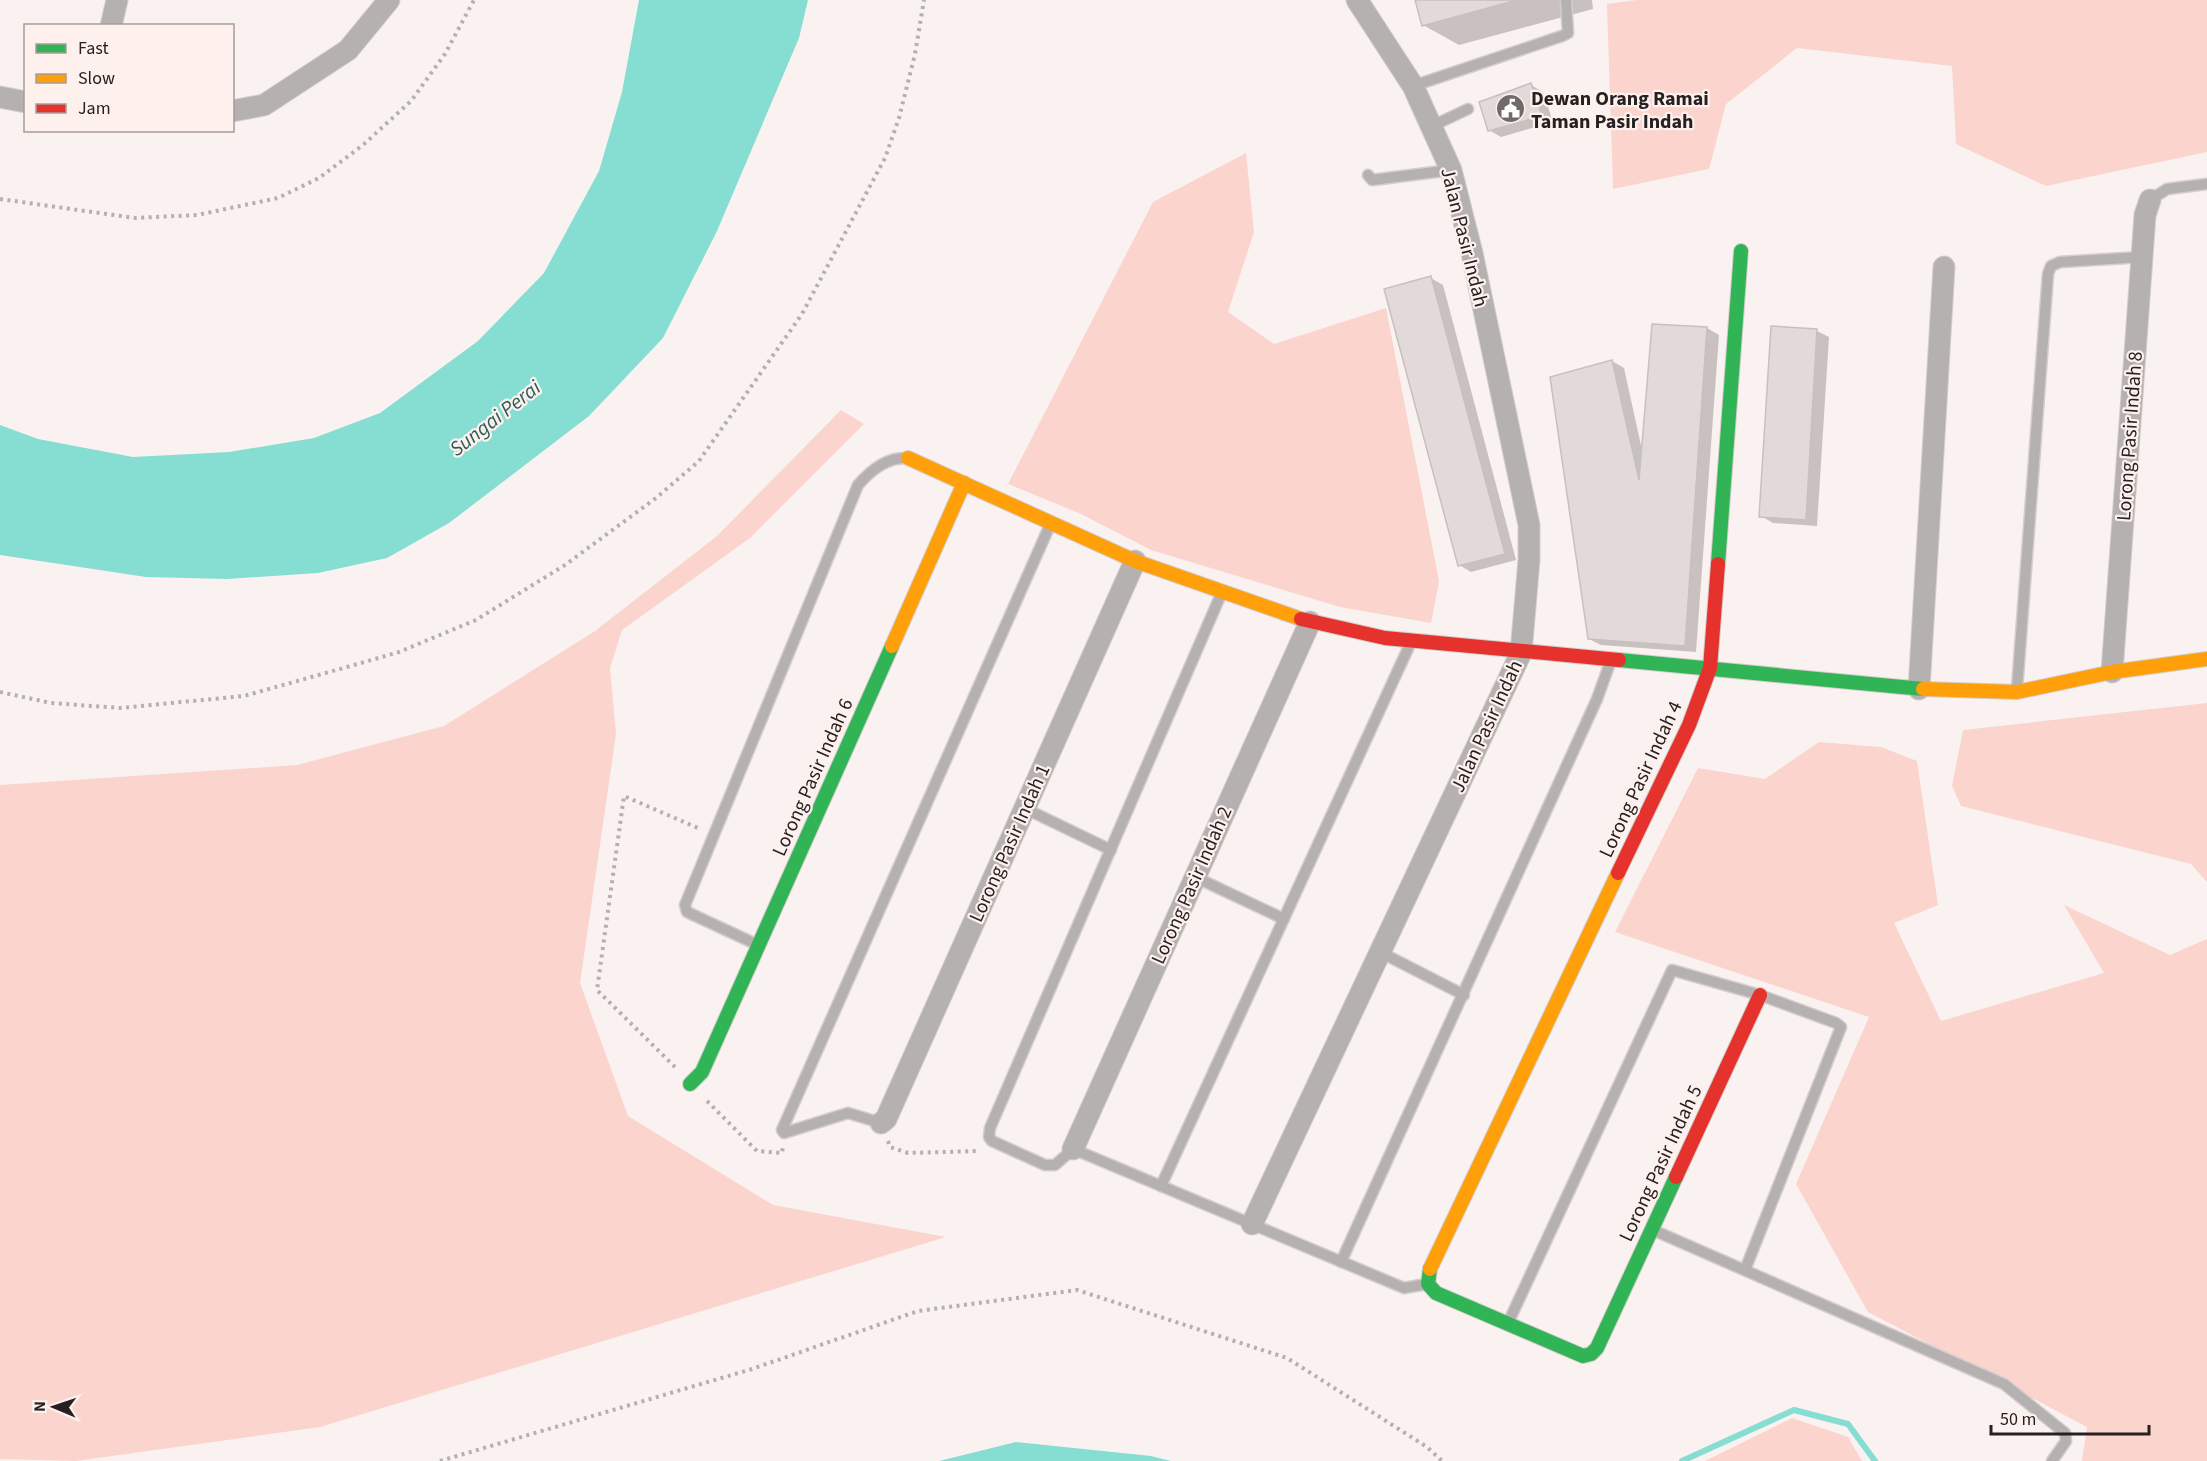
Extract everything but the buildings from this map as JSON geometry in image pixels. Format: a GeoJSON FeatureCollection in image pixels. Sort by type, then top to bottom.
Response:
{"type":"FeatureCollection","features":[{"type":"Feature","properties":{"kind":"street"},"geometry":{"type":"LineString","coordinates":[[111,24],[117,0]]}},
{"type":"Feature","properties":{"kind":"street"},"geometry":{"type":"LineString","coordinates":[[234,111],[264,105],[348,50],[389,0]]}},
{"type":"Feature","properties":{"kind":"street","name":"Jalan Pasir Indah"},"geometry":{"type":"LineString","coordinates":[[1252,1224],[1521,653],[1529,560],[1529,525],[1472,253],[1451,170],[1430,128],[1413,86],[1357,0]]}},
{"type":"Feature","properties":{"kind":"street"},"geometry":{"type":"LineString","coordinates":[[0,97],[24,102]]}},
{"type":"Feature","properties":{"kind":"street","name":"Lorong Pasir Indah 8"},"geometry":{"type":"LineString","coordinates":[[2112,672],[2145,215],[2150,200]]}},
{"type":"Feature","properties":{"kind":"street","name":"Lorong Pasir Indah 4"},"geometry":{"type":"LineString","coordinates":[[1428,1284],[1429,1271],[1689,725],[1710,668],[1741,251]]}},
{"type":"Feature","properties":{"kind":"street"},"geometry":{"type":"LineString","coordinates":[[1918,689],[1944,267]]}},
{"type":"Feature","properties":{"kind":"street"},"geometry":{"type":"LineString","coordinates":[[908,458],[1135,561],[1310,622],[1411,641],[1918,689],[2017,692],[2112,672],[2207,659]]}},
{"type":"Feature","properties":{"kind":"street","name":"Lorong Pasir Indah 6"},"geometry":{"type":"LineString","coordinates":[[690,1084],[702,1072],[964,483]]}},
{"type":"Feature","properties":{"kind":"street","name":"Lorong Pasir Indah 1"},"geometry":{"type":"LineString","coordinates":[[881,1123],[886,1119],[1135,561]]}},
{"type":"Feature","properties":{"kind":"street","name":"Lorong Pasir Indah 2"},"geometry":{"type":"LineString","coordinates":[[1073,1149],[1310,622]]}},
{"type":"Feature","properties":{"kind":"street","name":"Lorong Pasir Indah 5"},"geometry":{"type":"LineString","coordinates":[[1508,1324],[1583,1356],[1591,1354],[1597,1348],[1760,995]]}},
{"type":"Feature","properties":{"kind":"street"},"geometry":{"type":"LineString","coordinates":[[1428,1284],[1436,1293],[1508,1324]]}},
{"type":"Feature","properties":{"kind":"lane"},"geometry":{"type":"LineString","coordinates":[[1413,86],[1568,33],[1566,0]]}},
{"type":"Feature","properties":{"kind":"lane"},"geometry":{"type":"LineString","coordinates":[[1430,128],[1468,109]]}},
{"type":"Feature","properties":{"kind":"lane"},"geometry":{"type":"LineString","coordinates":[[1368,175],[1372,180],[1451,170]]}},
{"type":"Feature","properties":{"kind":"lane"},"geometry":{"type":"LineString","coordinates":[[2150,200],[2167,189],[2207,184]]}},
{"type":"Feature","properties":{"kind":"lane"},"geometry":{"type":"LineString","coordinates":[[2017,692],[2048,274],[2052,266],[2060,262],[2142,257]]}},
{"type":"Feature","properties":{"kind":"lane"},"geometry":{"type":"LineString","coordinates":[[758,946],[687,912],[685,905],[716,836],[858,485],[868,474],[894,458],[908,458]]}},
{"type":"Feature","properties":{"kind":"lane"},"geometry":{"type":"LineString","coordinates":[[881,1123],[848,1113],[784,1133],[782,1130],[1051,523]]}},
{"type":"Feature","properties":{"kind":"lane"},"geometry":{"type":"LineString","coordinates":[[1222,591],[988,1132],[992,1141],[1045,1165],[1055,1165],[1073,1149],[1404,1288],[1428,1284]]}},
{"type":"Feature","properties":{"kind":"lane"},"geometry":{"type":"LineString","coordinates":[[1161,1186],[1411,641]]}},
{"type":"Feature","properties":{"kind":"lane"},"geometry":{"type":"LineString","coordinates":[[1341,1262],[1597,699],[1611,660]]}},
{"type":"Feature","properties":{"kind":"lane"},"geometry":{"type":"LineString","coordinates":[[1024,808],[1111,850]]}},
{"type":"Feature","properties":{"kind":"lane"},"geometry":{"type":"LineString","coordinates":[[1195,877],[1284,918]]}},
{"type":"Feature","properties":{"kind":"lane"},"geometry":{"type":"LineString","coordinates":[[1380,952],[1464,995]]}},
{"type":"Feature","properties":{"kind":"lane"},"geometry":{"type":"LineString","coordinates":[[1508,1324],[1672,970],[1760,995],[1836,1023],[1841,1030],[1745,1270]]}},
{"type":"Feature","properties":{"kind":"lane"},"geometry":{"type":"LineString","coordinates":[[1652,1229],[2004,1384],[2066,1433],[2066,1441],[2052,1461]]}},
{"type":"Feature","properties":{"kind":"path"},"geometry":{"type":"LineString","coordinates":[[0,199],[135,218],[197,214],[278,198],[319,178],[363,144],[411,101],[445,54],[474,0]]}},
{"type":"Feature","properties":{"kind":"path"},"geometry":{"type":"LineString","coordinates":[[0,692],[51,703],[120,708],[243,696],[399,652],[476,620],[565,565],[647,504],[699,461],[802,314],[885,158],[904,96],[924,0]]}},
{"type":"Feature","properties":{"kind":"path"},"geometry":{"type":"LineString","coordinates":[[716,836],[624,796],[597,990],[757,1151],[782,1153],[784,1133]]}},
{"type":"Feature","properties":{"kind":"path"},"geometry":{"type":"LineString","coordinates":[[881,1123],[890,1147],[908,1153],[979,1151],[992,1141]]}},
{"type":"Feature","properties":{"kind":"path"},"geometry":{"type":"LineString","coordinates":[[440,1461],[752,1369],[918,1311],[1077,1290],[1287,1358],[1427,1447],[1442,1461]]}},
{"type":"Feature","properties":{"kind":"shaded area"},"geometry":{"type":"Polygon","coordinates":[[[1637,0],[2207,0],[2207,152],[2046,186],[1956,144],[1952,66],[1797,48],[1726,104],[1709,169],[1613,189],[1607,4],[1637,0]]]}},
{"type":"Feature","properties":{"kind":"shaded area"},"geometry":{"type":"Polygon","coordinates":[[[1246,153],[1254,232],[1228,312],[1274,344],[1386,308],[1439,581],[1431,623],[1340,607],[1151,550],[1081,514],[1008,484],[1153,202],[1246,153]]]}},
{"type":"Feature","properties":{"kind":"shaded area"},"geometry":{"type":"Polygon","coordinates":[[[841,410],[864,424],[750,538],[622,630],[610,668],[616,734],[580,983],[628,1116],[773,1205],[946,1237],[320,1427],[76,1461],[0,1459],[0,785],[297,765],[444,726],[595,631],[717,536],[841,410]]]}},
{"type":"Feature","properties":{"kind":"shaded area"},"geometry":{"type":"Polygon","coordinates":[[[2207,703],[2207,882],[2191,864],[1961,806],[1952,786],[1963,730],[2207,703]]]}},
{"type":"Feature","properties":{"kind":"shaded area"},"geometry":{"type":"Polygon","coordinates":[[[1819,742],[1881,747],[1917,761],[1938,905],[1894,923],[1941,1021],[2104,973],[2064,905],[2170,955],[2207,939],[2207,1461],[2082,1461],[2087,1427],[1868,1312],[1796,1184],[1869,1017],[1615,932],[1698,768],[1765,779],[1819,742]]]}},
{"type":"Feature","properties":{"kind":"shaded area"},"geometry":{"type":"Polygon","coordinates":[[[1792,1418],[1848,1437],[1862,1461],[1705,1461],[1792,1418]]]}},
{"type":"Feature","properties":{"kind":"water","name":"Sungai Perai"},"geometry":{"type":"Polygon","coordinates":[[[639,0],[808,0],[799,38],[717,231],[663,338],[589,416],[449,523],[387,558],[318,573],[227,579],[146,577],[0,555],[0,425],[38,439],[133,457],[229,452],[314,438],[380,413],[478,341],[544,273],[599,171],[622,92],[639,0]]]}},
{"type":"Feature","properties":{"kind":"water"},"geometry":{"type":"Polygon","coordinates":[[[1016,1442],[1151,1456],[1171,1461],[939,1461],[1016,1442]]]}},
{"type":"Feature","properties":{"kind":"waterway"},"geometry":{"type":"LineString","coordinates":[[1682,1461],[1794,1410],[1848,1424],[1875,1461]]}},
{"type":"Feature","properties":{"kind":"traffic: fast"},"geometry":{"type":"LineString","coordinates":[[1718,564],[1741,251]]}},
{"type":"Feature","properties":{"kind":"traffic: fast"},"geometry":{"type":"LineString","coordinates":[[690,1084],[702,1072],[892,646]]}},
{"type":"Feature","properties":{"kind":"traffic: fast"},"geometry":{"type":"LineString","coordinates":[[1619,660],[1923,689]]}},
{"type":"Feature","properties":{"kind":"traffic: fast"},"geometry":{"type":"LineString","coordinates":[[1430,1269],[1428,1284],[1436,1293],[1583,1356],[1591,1354],[1597,1348],[1676,1177]]}},
{"type":"Feature","properties":{"kind":"traffic: slow"},"geometry":{"type":"LineString","coordinates":[[908,458],[1135,561],[1301,619]]}},
{"type":"Feature","properties":{"kind":"traffic: slow"},"geometry":{"type":"LineString","coordinates":[[892,646],[964,483]]}},
{"type":"Feature","properties":{"kind":"traffic: slow"},"geometry":{"type":"LineString","coordinates":[[1923,689],[2017,692],[2112,672],[2207,659]]}},
{"type":"Feature","properties":{"kind":"traffic: slow"},"geometry":{"type":"LineString","coordinates":[[1430,1269],[1618,873]]}},
{"type":"Feature","properties":{"kind":"traffic: jam"},"geometry":{"type":"LineString","coordinates":[[1618,873],[1689,725],[1710,668],[1718,564]]}},
{"type":"Feature","properties":{"kind":"traffic: jam"},"geometry":{"type":"LineString","coordinates":[[1301,619],[1385,638],[1619,660]]}},
{"type":"Feature","properties":{"kind":"traffic: jam"},"geometry":{"type":"LineString","coordinates":[[1676,1177],[1760,995]]}},
{"type":"Feature","properties":{"kind":"place","name":"Dewan Orang Ramai Taman Pasir Indah"},"geometry":{"type":"Point","coordinates":[1510,109]}}]}
